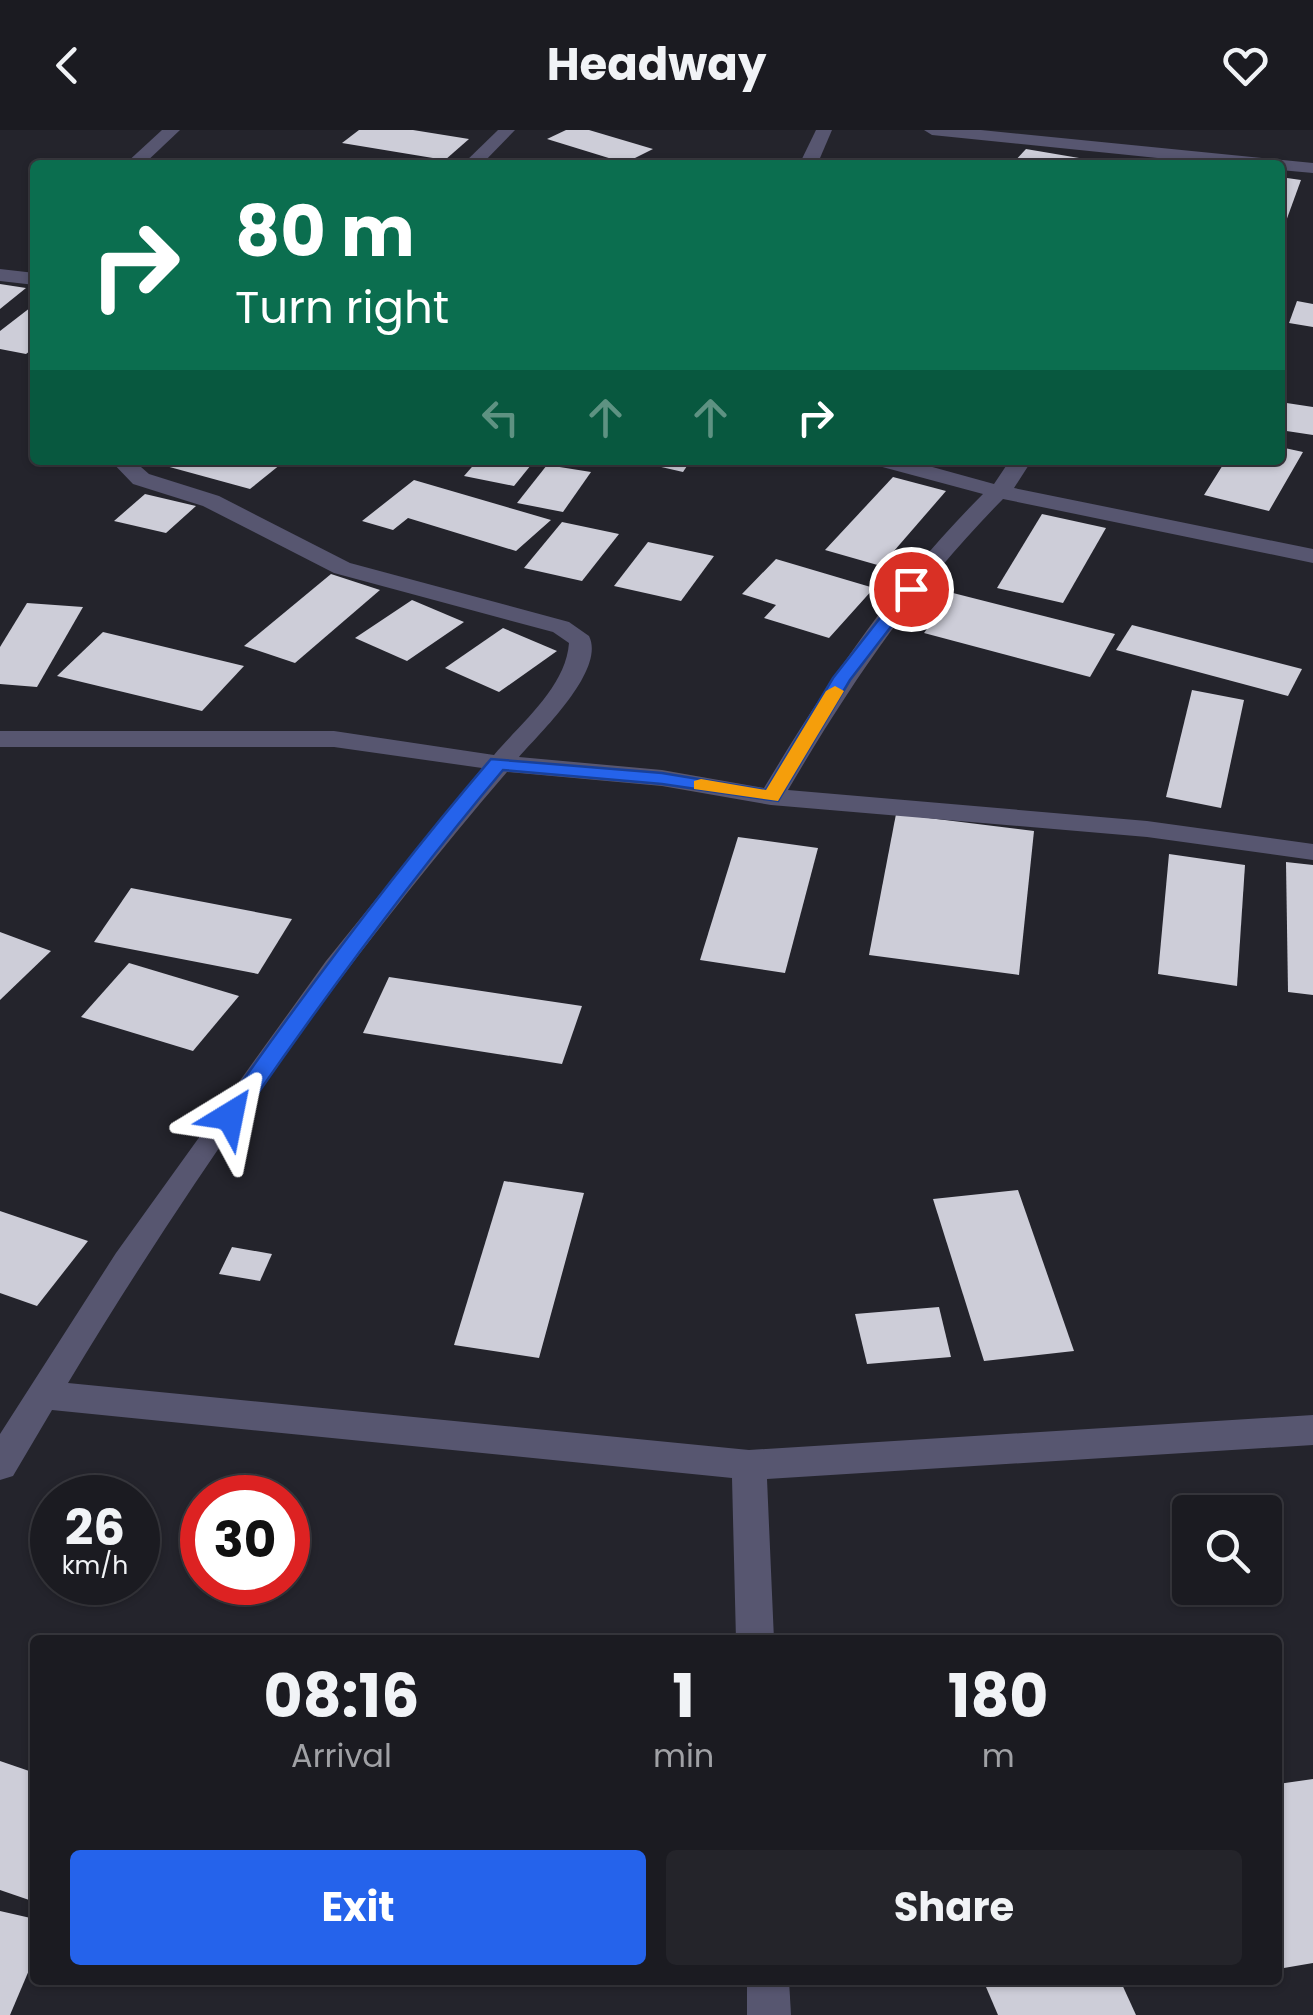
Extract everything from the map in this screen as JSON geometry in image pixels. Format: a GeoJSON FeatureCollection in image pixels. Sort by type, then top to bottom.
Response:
{"type":"FeatureCollection","features":[{"type":"Feature","properties":{"kind":"street"},"geometry":{"type":"LineString","coordinates":[[139,160],[172,130]]}},
{"type":"Feature","properties":{"kind":"street"},"geometry":{"type":"LineString","coordinates":[[475,160],[507,130]]}},
{"type":"Feature","properties":{"kind":"street"},"geometry":{"type":"LineString","coordinates":[[810,160],[824,130]]}},
{"type":"Feature","properties":{"kind":"street"},"geometry":{"type":"LineString","coordinates":[[932,130],[1150,159],[1162,130]]}},
{"type":"Feature","properties":{"kind":"street"},"geometry":{"type":"LineString","coordinates":[[1285,166],[1313,168]]}},
{"type":"Feature","properties":{"kind":"street"},"geometry":{"type":"LineString","coordinates":[[4,276],[30,257]]}},
{"type":"Feature","properties":{"kind":"street"},"geometry":{"type":"LineString","coordinates":[[4,276],[30,279]]}},
{"type":"Feature","properties":{"kind":"street"},"geometry":{"type":"LineString","coordinates":[[0,1465],[80,1331],[337,962],[424,850],[564,689],[580,659],[581,641],[562,627],[342,568],[212,501],[140,478],[126,465]]}},
{"type":"Feature","properties":{"kind":"street"},"geometry":{"type":"LineString","coordinates":[[901,465],[996,491],[1313,556]]}},
{"type":"Feature","properties":{"kind":"street"},"geometry":{"type":"LineString","coordinates":[[771,796],[842,678],[946,544],[1014,476],[1020,465]]}},
{"type":"Feature","properties":{"kind":"street"},"geometry":{"type":"LineString","coordinates":[[0,739],[334,739],[498,764],[662,778],[771,796],[1147,828],[1313,852]]}},
{"type":"Feature","properties":{"kind":"street"},"geometry":{"type":"LineString","coordinates":[[42,1395],[749,1465],[1313,1430]]}},
{"type":"Feature","properties":{"kind":"street"},"geometry":{"type":"LineString","coordinates":[[749,1465],[756,1635]]}},
{"type":"Feature","properties":{"kind":"street"},"geometry":{"type":"LineString","coordinates":[[768,1985],[769,2015]]}},
{"type":"Feature","properties":{"kind":"building"},"geometry":{"type":"Polygon","coordinates":[[[359,130],[413,130],[469,139],[445,160],[342,143],[359,130]]]}},
{"type":"Feature","properties":{"kind":"building"},"geometry":{"type":"Polygon","coordinates":[[[566,130],[589,130],[653,149],[631,160],[615,160],[547,139],[566,130]]]}},
{"type":"Feature","properties":{"kind":"building"},"geometry":{"type":"Polygon","coordinates":[[[1026,149],[1085,159],[1084,160],[1016,160],[1026,149]]]}},
{"type":"Feature","properties":{"kind":"building"},"geometry":{"type":"Polygon","coordinates":[[[1285,178],[1301,180],[1285,224],[1285,178]]]}},
{"type":"Feature","properties":{"kind":"building"},"geometry":{"type":"Polygon","coordinates":[[[0,284],[26,288],[0,309],[0,284]]]}},
{"type":"Feature","properties":{"kind":"building"},"geometry":{"type":"Polygon","coordinates":[[[1297,301],[1313,304],[1313,327],[1289,323],[1297,301]]]}},
{"type":"Feature","properties":{"kind":"building"},"geometry":{"type":"Polygon","coordinates":[[[30,308],[30,351],[26,354],[0,349],[0,331],[30,308]]]}},
{"type":"Feature","properties":{"kind":"building"},"geometry":{"type":"Polygon","coordinates":[[[1285,403],[1313,407],[1313,435],[1285,431],[1285,403]]]}},
{"type":"Feature","properties":{"kind":"building"},"geometry":{"type":"Polygon","coordinates":[[[1285,448],[1303,452],[1269,511],[1204,495],[1223,465],[1285,465],[1285,448]]]}},
{"type":"Feature","properties":{"kind":"building"},"geometry":{"type":"Polygon","coordinates":[[[162,465],[280,465],[250,489],[162,465]]]}},
{"type":"Feature","properties":{"kind":"building"},"geometry":{"type":"Polygon","coordinates":[[[474,465],[531,465],[514,486],[464,476],[474,465]]]}},
{"type":"Feature","properties":{"kind":"building"},"geometry":{"type":"Polygon","coordinates":[[[547,465],[591,472],[563,512],[517,503],[547,465]]]}},
{"type":"Feature","properties":{"kind":"building"},"geometry":{"type":"Polygon","coordinates":[[[653,465],[688,465],[683,472],[653,465]]]}},
{"type":"Feature","properties":{"kind":"building"},"geometry":{"type":"Polygon","coordinates":[[[893,477],[946,491],[881,566],[825,550],[893,477]]]}},
{"type":"Feature","properties":{"kind":"building"},"geometry":{"type":"Polygon","coordinates":[[[414,480],[551,520],[516,551],[408,518],[393,530],[362,521],[414,480]]]}},
{"type":"Feature","properties":{"kind":"building"},"geometry":{"type":"Polygon","coordinates":[[[145,494],[196,506],[166,533],[114,521],[145,494]]]}},
{"type":"Feature","properties":{"kind":"building"},"geometry":{"type":"Polygon","coordinates":[[[1042,514],[1106,528],[1063,603],[997,588],[1042,514]]]}},
{"type":"Feature","properties":{"kind":"building"},"geometry":{"type":"Polygon","coordinates":[[[562,522],[619,534],[582,581],[524,568],[562,522]]]}},
{"type":"Feature","properties":{"kind":"building"},"geometry":{"type":"Polygon","coordinates":[[[648,542],[714,556],[681,601],[614,586],[648,542]]]}},
{"type":"Feature","properties":{"kind":"building"},"geometry":{"type":"Polygon","coordinates":[[[776,559],[874,588],[829,638],[764,618],[776,605],[742,594],[776,559]]]}},
{"type":"Feature","properties":{"kind":"building"},"geometry":{"type":"Polygon","coordinates":[[[331,574],[380,590],[295,663],[244,646],[331,574]]]}},
{"type":"Feature","properties":{"kind":"building"},"geometry":{"type":"Polygon","coordinates":[[[953,593],[1115,634],[1090,677],[924,633],[953,593]]]}},
{"type":"Feature","properties":{"kind":"building"},"geometry":{"type":"Polygon","coordinates":[[[412,600],[464,622],[407,661],[355,638],[412,600]]]}},
{"type":"Feature","properties":{"kind":"building"},"geometry":{"type":"Polygon","coordinates":[[[27,603],[83,607],[37,687],[0,684],[0,647],[27,603]]]}},
{"type":"Feature","properties":{"kind":"building"},"geometry":{"type":"Polygon","coordinates":[[[1132,625],[1302,669],[1288,696],[1116,650],[1132,625]]]}},
{"type":"Feature","properties":{"kind":"building"},"geometry":{"type":"Polygon","coordinates":[[[503,628],[557,651],[499,692],[445,668],[503,628]]]}},
{"type":"Feature","properties":{"kind":"building"},"geometry":{"type":"Polygon","coordinates":[[[103,632],[244,666],[202,711],[57,676],[103,632]]]}},
{"type":"Feature","properties":{"kind":"building"},"geometry":{"type":"Polygon","coordinates":[[[1192,690],[1244,700],[1221,808],[1166,797],[1192,690]]]}},
{"type":"Feature","properties":{"kind":"building"},"geometry":{"type":"Polygon","coordinates":[[[896,814],[1034,831],[1019,975],[869,955],[896,814]]]}},
{"type":"Feature","properties":{"kind":"building"},"geometry":{"type":"Polygon","coordinates":[[[738,837],[818,848],[785,973],[700,960],[738,837]]]}},
{"type":"Feature","properties":{"kind":"building"},"geometry":{"type":"Polygon","coordinates":[[[1169,854],[1245,865],[1237,986],[1158,974],[1169,854]]]}},
{"type":"Feature","properties":{"kind":"building"},"geometry":{"type":"Polygon","coordinates":[[[1286,862],[1313,865],[1313,995],[1288,992],[1286,862]]]}},
{"type":"Feature","properties":{"kind":"building"},"geometry":{"type":"Polygon","coordinates":[[[131,888],[292,919],[258,974],[94,942],[131,888]]]}},
{"type":"Feature","properties":{"kind":"building"},"geometry":{"type":"Polygon","coordinates":[[[0,932],[51,951],[0,1000],[0,932]]]}},
{"type":"Feature","properties":{"kind":"building"},"geometry":{"type":"Polygon","coordinates":[[[129,963],[239,996],[193,1051],[81,1017],[129,963]]]}},
{"type":"Feature","properties":{"kind":"building"},"geometry":{"type":"Polygon","coordinates":[[[389,977],[582,1006],[562,1064],[363,1033],[389,977]]]}},
{"type":"Feature","properties":{"kind":"building"},"geometry":{"type":"Polygon","coordinates":[[[504,1181],[584,1193],[539,1358],[454,1345],[504,1181]]]}},
{"type":"Feature","properties":{"kind":"building"},"geometry":{"type":"Polygon","coordinates":[[[1018,1190],[1074,1351],[984,1361],[933,1199],[1018,1190]]]}},
{"type":"Feature","properties":{"kind":"building"},"geometry":{"type":"Polygon","coordinates":[[[0,1211],[88,1241],[37,1306],[0,1293],[0,1211]]]}},
{"type":"Feature","properties":{"kind":"building"},"geometry":{"type":"Polygon","coordinates":[[[232,1247],[272,1254],[260,1281],[219,1274],[232,1247]]]}},
{"type":"Feature","properties":{"kind":"building"},"geometry":{"type":"Polygon","coordinates":[[[939,1307],[951,1357],[867,1364],[855,1314],[939,1307]]]}},
{"type":"Feature","properties":{"kind":"building"},"geometry":{"type":"Polygon","coordinates":[[[0,1761],[30,1771],[30,1900],[0,1890],[0,1761]]]}},
{"type":"Feature","properties":{"kind":"building"},"geometry":{"type":"Polygon","coordinates":[[[1313,1779],[1313,1963],[1282,1968],[1282,1783],[1313,1779]]]}},
{"type":"Feature","properties":{"kind":"building"},"geometry":{"type":"Polygon","coordinates":[[[0,1911],[30,1918],[30,1968],[10,2015],[0,2015],[0,1911]]]}},
{"type":"Feature","properties":{"kind":"building"},"geometry":{"type":"Polygon","coordinates":[[[985,1985],[1122,1985],[1136,2015],[998,2015],[985,1985]]]}},
{"type":"Feature","properties":{"kind":"slow traffic"},"geometry":{"type":"LineString","coordinates":[[701,785],[771,796],[835,691]]}},
{"type":"Feature","properties":{"kind":"route"},"geometry":{"type":"LineString","coordinates":[[230,1116],[337,962],[424,850],[498,764],[662,778],[771,796],[842,678],[911,589]]}}]}
